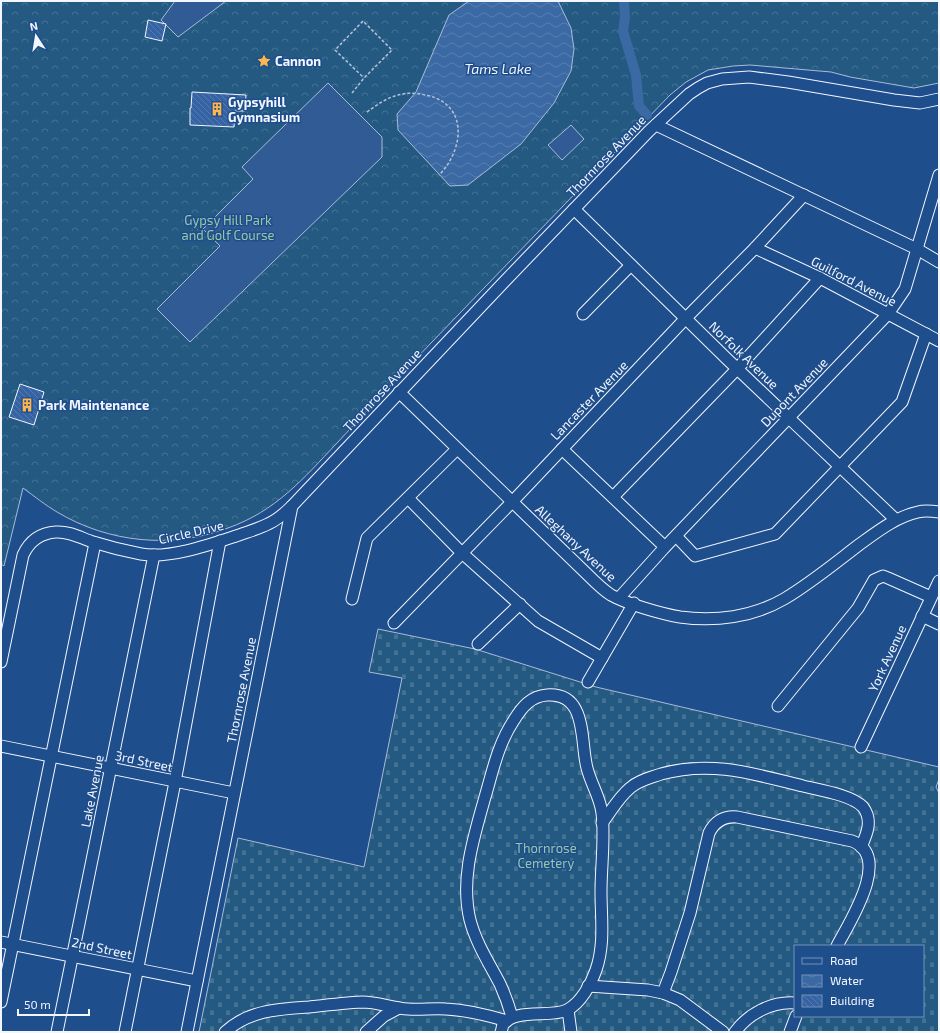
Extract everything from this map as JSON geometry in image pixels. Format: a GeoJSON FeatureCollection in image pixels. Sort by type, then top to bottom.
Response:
{"type":"FeatureCollection","features":[{"type":"Feature","properties":{"kind":"street","name":"Thornrose Avenue"},"geometry":{"type":"LineString","coordinates":[[187,1032],[292,506],[574,209],[656,125],[689,94],[698,88],[714,80],[734,77],[761,78],[894,100],[920,103],[939,99]]}},
{"type":"Feature","properties":{"kind":"street"},"geometry":{"type":"LineString","coordinates":[[656,125],[917,249],[939,262]]}},
{"type":"Feature","properties":{"kind":"street","name":"Dupont Avenue"},"geometry":{"type":"LineString","coordinates":[[619,598],[665,547],[888,314],[905,289],[939,175]]}},
{"type":"Feature","properties":{"kind":"street","name":"Lancaster Avenue"},"geometry":{"type":"LineString","coordinates":[[394,623],[512,502],[804,195]]}},
{"type":"Feature","properties":{"kind":"street","name":"Norfolk Avenue"},"geometry":{"type":"LineString","coordinates":[[574,209],[737,369],[895,520]]}},
{"type":"Feature","properties":{"kind":"street","name":"Guilford Avenue"},"geometry":{"type":"LineString","coordinates":[[755,248],[820,278],[939,341]]}},
{"type":"Feature","properties":{"kind":"street"},"geometry":{"type":"LineString","coordinates":[[583,314],[631,265]]}},
{"type":"Feature","properties":{"kind":"street"},"geometry":{"type":"LineString","coordinates":[[613,497],[737,369],[820,278]]}},
{"type":"Feature","properties":{"kind":"street"},"geometry":{"type":"LineString","coordinates":[[676,536],[695,556],[776,534],[902,402],[926,334]]}},
{"type":"Feature","properties":{"kind":"street","name":"Alleghany Avenue"},"geometry":{"type":"LineString","coordinates":[[399,392],[606,592],[663,613],[693,619],[720,618],[754,612],[783,600],[811,581],[873,534],[895,520],[919,511],[939,512]]}},
{"type":"Feature","properties":{"kind":"street"},"geometry":{"type":"LineString","coordinates":[[352,599],[367,538],[457,449]]}},
{"type":"Feature","properties":{"kind":"street"},"geometry":{"type":"LineString","coordinates":[[562,449],[665,547]]}},
{"type":"Feature","properties":{"kind":"street"},"geometry":{"type":"LineString","coordinates":[[408,498],[462,553],[538,621],[602,658]]}},
{"type":"Feature","properties":{"kind":"street","name":"Circle Drive"},"geometry":{"type":"LineString","coordinates":[[1,662],[23,556],[31,543],[43,535],[63,532],[95,543],[141,554],[154,555],[172,553],[220,541],[268,524],[280,517],[292,506]]}},
{"type":"Feature","properties":{"kind":"street"},"geometry":{"type":"LineString","coordinates":[[124,1032],[175,782],[220,541]]}},
{"type":"Feature","properties":{"kind":"street"},"geometry":{"type":"LineString","coordinates":[[1,1002],[95,543]]}},
{"type":"Feature","properties":{"kind":"street","name":"Lake Avenue"},"geometry":{"type":"LineString","coordinates":[[57,1032],[154,555]]}},
{"type":"Feature","properties":{"kind":"street"},"geometry":{"type":"LineString","coordinates":[[778,706],[858,608],[874,580],[883,576],[931,597]]}},
{"type":"Feature","properties":{"kind":"street","name":"York Avenue"},"geometry":{"type":"LineString","coordinates":[[861,747],[939,581]]}},
{"type":"Feature","properties":{"kind":"street"},"geometry":{"type":"LineString","coordinates":[[588,682],[634,603]]}},
{"type":"Feature","properties":{"kind":"street"},"geometry":{"type":"LineString","coordinates":[[478,644],[520,604]]}},
{"type":"Feature","properties":{"kind":"street"},"geometry":{"type":"LineString","coordinates":[[922,616],[939,624]]}},
{"type":"Feature","properties":{"kind":"street"},"geometry":{"type":"LineString","coordinates":[[501,1032],[503,1025],[510,1019],[521,1015],[557,1013],[568,1010],[579,1000],[594,975],[599,961],[602,943],[601,807],[586,764],[578,711],[571,703],[557,696],[543,696],[531,700],[520,711],[511,724],[498,749],[478,822],[467,877],[468,906],[472,927],[500,985],[510,1019]]}},
{"type":"Feature","properties":{"kind":"street","name":"3rd Street"},"geometry":{"type":"LineString","coordinates":[[1,746],[234,793]]}},
{"type":"Feature","properties":{"kind":"street"},"geometry":{"type":"LineString","coordinates":[[602,823],[624,794],[638,782],[684,769],[722,768],[794,784],[855,801],[864,809],[869,821],[868,833],[861,847]]}},
{"type":"Feature","properties":{"kind":"street"},"geometry":{"type":"LineString","coordinates":[[663,993],[690,913],[709,833],[717,822],[725,818],[737,817],[853,842],[861,847],[866,853],[869,864],[868,880],[857,907],[838,945]]}},
{"type":"Feature","properties":{"kind":"street","name":"2nd Street"},"geometry":{"type":"LineString","coordinates":[[1,942],[197,981]]}},
{"type":"Feature","properties":{"kind":"street"},"geometry":{"type":"LineString","coordinates":[[588,986],[648,990],[663,993],[680,1000],[723,1032]]}},
{"type":"Feature","properties":{"kind":"street"},"geometry":{"type":"LineString","coordinates":[[225,1032],[243,1019],[272,1010],[362,1002],[378,1003],[399,1008],[458,1010],[510,1019]]}},
{"type":"Feature","properties":{"kind":"street"},"geometry":{"type":"LineString","coordinates":[[736,1032],[748,1018],[759,1011],[781,1004],[794,1003]]}},
{"type":"Feature","properties":{"kind":"street"},"geometry":{"type":"LineString","coordinates":[[366,1032],[384,1016],[399,1008]]}},
{"type":"Feature","properties":{"kind":"street"},"geometry":{"type":"LineString","coordinates":[[568,1010],[570,1032]]}},
{"type":"Feature","properties":{"kind":"street"},"geometry":{"type":"LineString","coordinates":[[790,1032],[796,1017]]}},
{"type":"Feature","properties":{"kind":"path"},"geometry":{"type":"LineString","coordinates":[[352,93],[364,78],[392,50],[363,21],[335,50],[364,78]]}},
{"type":"Feature","properties":{"kind":"path"},"geometry":{"type":"LineString","coordinates":[[368,112],[380,102],[402,94],[415,93],[436,98],[445,103],[454,113],[459,127],[456,148],[446,168],[439,175]]}},
{"type":"Feature","properties":{"kind":"green space","name":"Gypsy Hill Park and Golf Course"},"geometry":{"type":"Polygon","coordinates":[[[1,1],[939,1],[939,83],[914,88],[850,77],[831,72],[750,65],[708,70],[686,82],[670,95],[406,369],[312,469],[288,493],[275,503],[245,521],[207,535],[185,539],[141,540],[98,531],[77,522],[53,509],[23,488],[4,566],[1,564],[1,1]]]}},
{"type":"Feature","properties":{"kind":"green space","name":"Thornrose Cemetery"},"geometry":{"type":"Polygon","coordinates":[[[378,629],[475,649],[596,687],[939,767],[939,779],[936,787],[939,793],[939,1032],[199,1032],[238,838],[364,867],[402,678],[369,672],[378,629]]]}},
{"type":"Feature","properties":{"kind":"shaded area"},"geometry":{"type":"Polygon","coordinates":[[[175,1],[226,1],[178,37],[161,20],[175,1]]]}},
{"type":"Feature","properties":{"kind":"shaded area"},"geometry":{"type":"Polygon","coordinates":[[[328,83],[382,137],[382,157],[190,342],[157,309],[220,246],[203,229],[253,179],[242,167],[328,83]]]}},
{"type":"Feature","properties":{"kind":"shaded area"},"geometry":{"type":"Polygon","coordinates":[[[571,125],[584,139],[562,160],[548,145],[571,125]]]}},
{"type":"Feature","properties":{"kind":"water","name":"Tams Lake"},"geometry":{"type":"Polygon","coordinates":[[[469,1],[558,1],[571,28],[574,49],[571,71],[554,103],[521,144],[468,185],[450,186],[398,130],[397,114],[416,92],[449,15],[469,1]]]}},
{"type":"Feature","properties":{"kind":"building"},"geometry":{"type":"Polygon","coordinates":[[[148,20],[166,24],[162,41],[145,37],[148,20]]]}},
{"type":"Feature","properties":{"kind":"building","name":"Gypsyhill Gymnasium"},"geometry":{"type":"Polygon","coordinates":[[[192,92],[246,95],[245,111],[235,111],[234,127],[190,125],[192,92]]]}},
{"type":"Feature","properties":{"kind":"building","name":"Park Maintenance"},"geometry":{"type":"Polygon","coordinates":[[[20,384],[44,392],[34,425],[9,417],[20,384]]]}},
{"type":"Feature","properties":{"kind":"waterway"},"geometry":{"type":"LineString","coordinates":[[624,1],[625,18],[623,31],[636,75],[639,106],[647,115]]}},
{"type":"Feature","properties":{"kind":"place","name":"Cannon"},"geometry":{"type":"Point","coordinates":[264,61]}},
{"type":"Feature","properties":{"kind":"place","name":"Gypsyhill Gymnasium"},"geometry":{"type":"Point","coordinates":[217,109]}},
{"type":"Feature","properties":{"kind":"place","name":"Park Maintenance"},"geometry":{"type":"Point","coordinates":[27,405]}}]}
